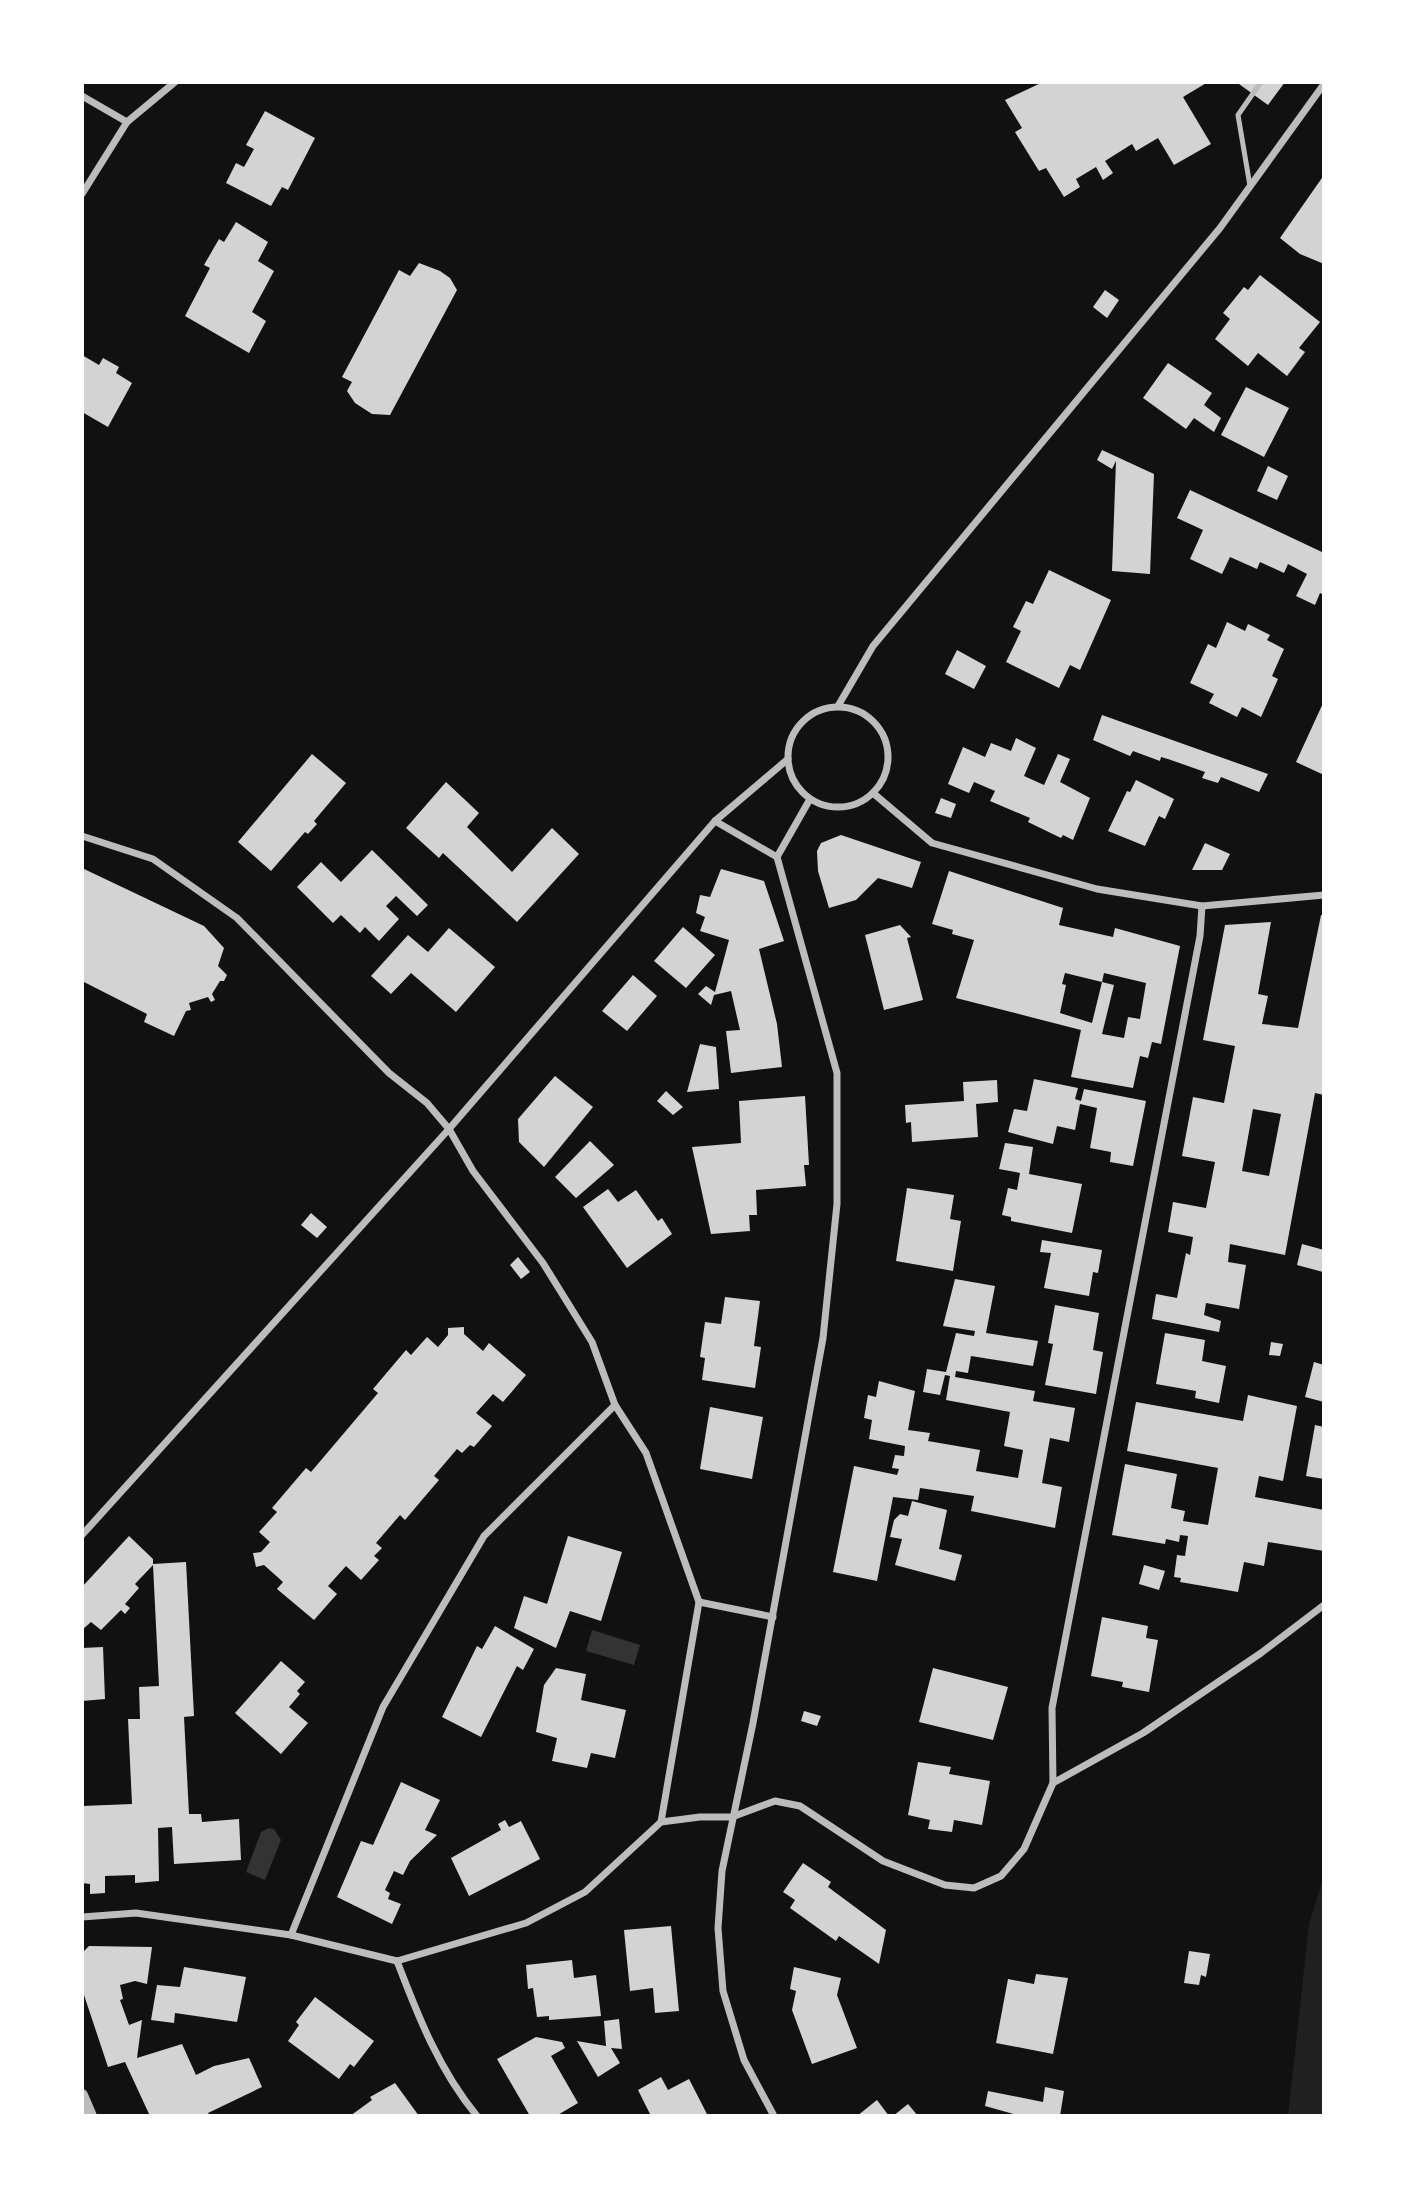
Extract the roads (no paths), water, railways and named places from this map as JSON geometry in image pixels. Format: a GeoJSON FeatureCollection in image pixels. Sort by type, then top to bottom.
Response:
{"type":"FeatureCollection","features":[{"type":"Feature","properties":{"kind":"street"},"geometry":{"type":"LineString","coordinates":[[82,194],[127,122],[175,82]]}},
{"type":"Feature","properties":{"kind":"street"},"geometry":{"type":"LineString","coordinates":[[838,706],[873,646],[1220,228],[1324,84]]}},
{"type":"Feature","properties":{"kind":"street"},"geometry":{"type":"LineString","coordinates":[[82,96],[127,122]]}},
{"type":"Feature","properties":{"kind":"street"},"geometry":{"type":"LineString","coordinates":[[838,706],[866,715],[885,738],[887,767],[873,793],[859,802],[842,807],[826,806],[810,799],[799,788],[788,759],[789,743],[808,716],[838,706]]}},
{"type":"Feature","properties":{"kind":"street"},"geometry":{"type":"LineString","coordinates":[[82,1535],[449,1129],[715,821],[788,759]]}},
{"type":"Feature","properties":{"kind":"street"},"geometry":{"type":"LineString","coordinates":[[873,793],[932,843],[1097,889],[1202,906],[1324,895]]}},
{"type":"Feature","properties":{"kind":"street"},"geometry":{"type":"LineString","coordinates":[[777,857],[810,799]]}},
{"type":"Feature","properties":{"kind":"street"},"geometry":{"type":"LineString","coordinates":[[715,821],[777,857],[837,1073],[837,1204],[823,1338],[773,1617],[722,1871],[718,1928],[723,1991],[744,2060],[774,2116]]}},
{"type":"Feature","properties":{"kind":"street"},"geometry":{"type":"LineString","coordinates":[[82,836],[153,859],[237,918],[390,1073],[427,1103],[449,1129],[473,1171],[543,1264],[592,1342],[615,1405],[646,1453],[699,1602],[662,1822]]}},
{"type":"Feature","properties":{"kind":"street"},"geometry":{"type":"LineString","coordinates":[[82,1917],[136,1913],[291,1935],[397,1961],[526,1923],[585,1892],[662,1822],[700,1817],[732,1817],[775,1801],[800,1806],[883,1861],[945,1885],[974,1888],[1001,1876],[1024,1849],[1053,1783],[1052,1708],[1197,950],[1202,906]]}},
{"type":"Feature","properties":{"kind":"street"},"geometry":{"type":"LineString","coordinates":[[291,1935],[383,1707],[484,1536],[615,1405]]}},
{"type":"Feature","properties":{"kind":"street"},"geometry":{"type":"LineString","coordinates":[[699,1602],[773,1617]]}},
{"type":"Feature","properties":{"kind":"street"},"geometry":{"type":"LineString","coordinates":[[1053,1783],[1143,1733],[1261,1653],[1324,1605]]}},
{"type":"Feature","properties":{"kind":"street"},"geometry":{"type":"LineString","coordinates":[[397,1961],[427,2037],[459,2094],[477,2116]]}},
{"type":"Feature","properties":{"kind":"street"},"geometry":{"type":"LineString","coordinates":[[82,2095],[91,2116]]}},
{"type":"Feature","properties":{"kind":"lane"},"geometry":{"type":"LineString","coordinates":[[1250,187],[1238,115],[1261,82]]}}]}
